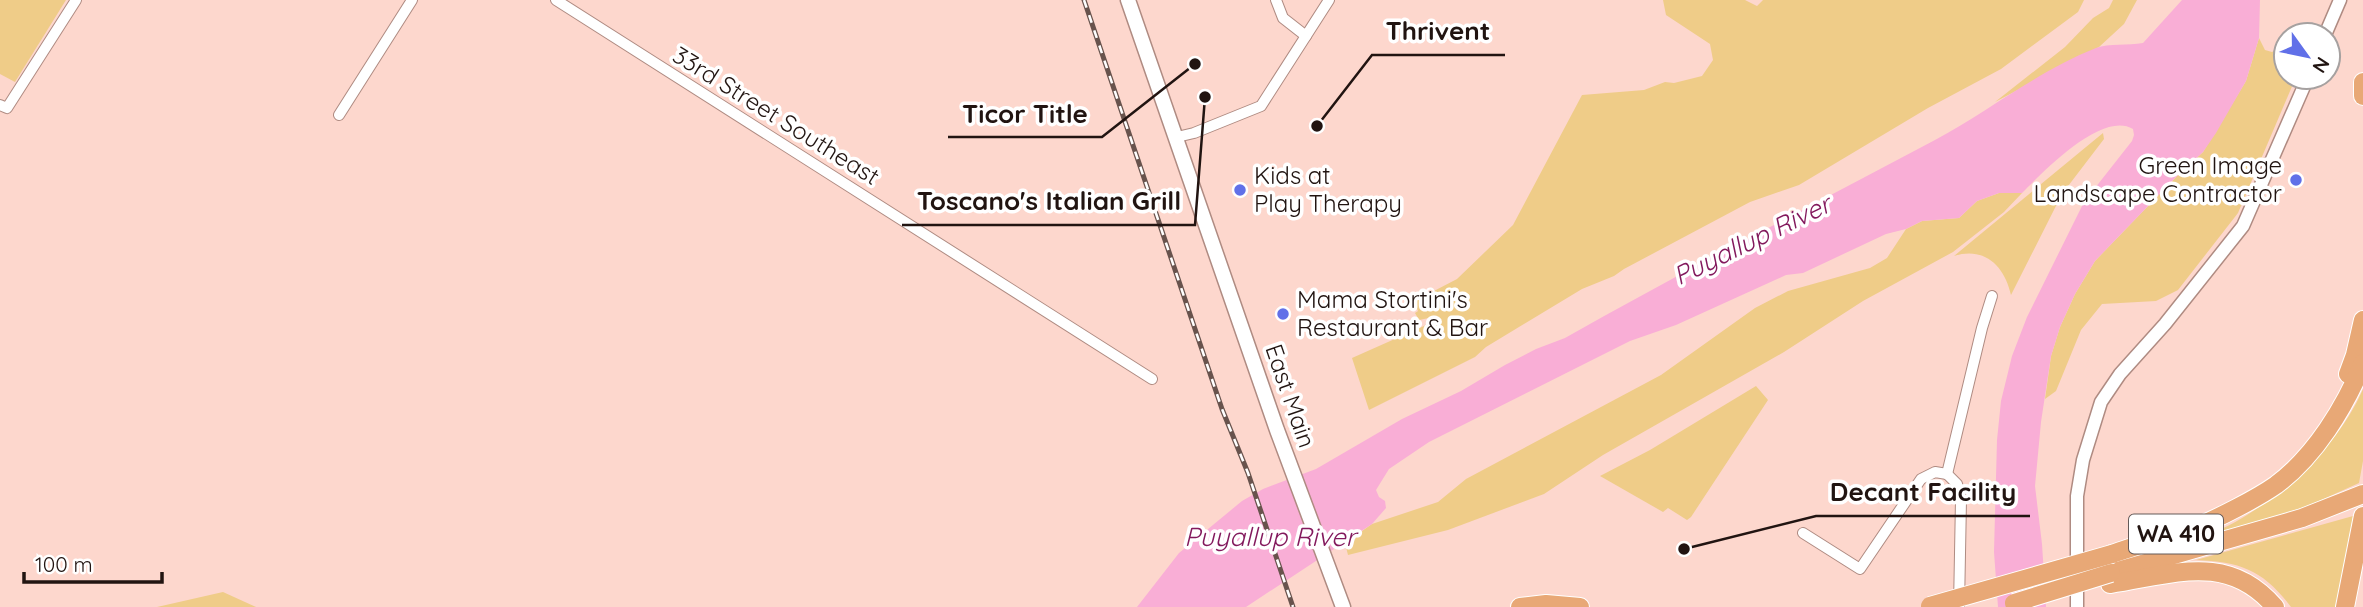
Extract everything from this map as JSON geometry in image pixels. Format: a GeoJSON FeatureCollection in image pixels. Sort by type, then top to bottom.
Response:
{"type":"FeatureCollection","features":[{"type":"Feature","properties":{"kind":"highway"},"geometry":{"type":"LineString","coordinates":[[2363,82],[2363,96]]}},
{"type":"Feature","properties":{"kind":"highway"},"geometry":{"type":"LineString","coordinates":[[2237,506],[2271,480],[2322,421],[2344,383],[2355,355],[2363,320]]}},
{"type":"Feature","properties":{"kind":"highway"},"geometry":{"type":"LineString","coordinates":[[2237,506],[2276,485],[2301,462],[2340,409],[2363,363]]}},
{"type":"Feature","properties":{"kind":"highway"},"geometry":{"type":"LineString","coordinates":[[2007,605],[2064,595],[2110,578],[2302,519],[2363,494]]}},
{"type":"Feature","properties":{"kind":"highway","name":"WA 410"},"geometry":{"type":"LineString","coordinates":[[1928,607],[2197,527],[2237,506]]}},
{"type":"Feature","properties":{"kind":"highway"},"geometry":{"type":"LineString","coordinates":[[2346,607],[2363,516]]}},
{"type":"Feature","properties":{"kind":"highway"},"geometry":{"type":"LineString","coordinates":[[2110,578],[2183,571],[2216,571],[2248,583],[2265,595],[2275,607]]}},
{"type":"Feature","properties":{"kind":"highway"},"geometry":{"type":"LineString","coordinates":[[1520,607],[1546,604],[1580,607]]}},
{"type":"Feature","properties":{"kind":"main road","name":"East Main"},"geometry":{"type":"LineString","coordinates":[[1128,0],[1277,430],[1343,606]]}},
{"type":"Feature","properties":{"kind":"street"},"geometry":{"type":"LineString","coordinates":[[0,106],[6,108],[76,0]]}},
{"type":"Feature","properties":{"kind":"street"},"geometry":{"type":"LineString","coordinates":[[339,115],[412,0]]}},
{"type":"Feature","properties":{"kind":"street","name":"33rd Street Southeast"},"geometry":{"type":"LineString","coordinates":[[556,0],[1152,379]]}},
{"type":"Feature","properties":{"kind":"street"},"geometry":{"type":"LineString","coordinates":[[1276,0],[1283,18],[1306,36]]}},
{"type":"Feature","properties":{"kind":"street"},"geometry":{"type":"LineString","coordinates":[[1177,137],[1195,133],[1261,106],[1329,0]]}},
{"type":"Feature","properties":{"kind":"street"},"geometry":{"type":"LineString","coordinates":[[2331,21],[2340,0]]}},
{"type":"Feature","properties":{"kind":"street"},"geometry":{"type":"LineString","coordinates":[[2077,607],[2077,496],[2083,460],[2101,402],[2120,374],[2165,324],[2243,226],[2302,91]]}},
{"type":"Feature","properties":{"kind":"street"},"geometry":{"type":"LineString","coordinates":[[1947,474],[1992,296]]}},
{"type":"Feature","properties":{"kind":"street"},"geometry":{"type":"LineString","coordinates":[[1803,533],[1860,569],[1914,488],[1931,473],[1947,474],[1957,484],[1961,500],[1959,607]]}},
{"type":"Feature","properties":{"kind":"shaded area"},"geometry":{"type":"Polygon","coordinates":[[[0,0],[66,0],[15,82],[0,74],[0,0]]]}},
{"type":"Feature","properties":{"kind":"shaded area"},"geometry":{"type":"Polygon","coordinates":[[[1663,0],[1745,0],[1757,6],[1763,0],[2084,0],[2078,12],[2001,69],[1928,108],[1799,185],[1750,202],[1614,276],[1582,289],[1486,347],[1475,357],[1369,410],[1352,358],[1424,326],[1434,317],[1419,320],[1415,313],[1418,311],[1416,306],[1412,308],[1409,304],[1457,279],[1513,225],[1582,95],[1644,90],[1665,82],[1674,83],[1702,76],[1713,60],[1710,44],[1666,15],[1663,0]]]}},
{"type":"Feature","properties":{"kind":"shaded area"},"geometry":{"type":"Polygon","coordinates":[[[2113,0],[2137,0],[2124,24],[2099,47],[1995,102],[2065,47],[2093,18],[2109,8],[2113,0]]]}},
{"type":"Feature","properties":{"kind":"shaded area"},"geometry":{"type":"Polygon","coordinates":[[[2259,38],[2265,50],[2272,52],[2272,91],[2290,91],[2238,213],[2178,290],[2156,301],[2102,304],[2081,330],[2056,391],[2045,399],[2051,356],[2060,327],[2075,294],[2095,261],[2203,152],[2246,81],[2259,38]]]}},
{"type":"Feature","properties":{"kind":"shaded area"},"geometry":{"type":"Polygon","coordinates":[[[2103,133],[2104,139],[2062,194],[2011,295],[2004,276],[1992,261],[1975,254],[1954,256],[2103,133]]]}},
{"type":"Feature","properties":{"kind":"shaded area"},"geometry":{"type":"Polygon","coordinates":[[[1999,193],[2022,193],[2004,212],[1953,252],[1863,301],[1784,352],[1603,455],[1544,494],[1448,530],[1348,555],[1345,543],[1372,524],[1438,502],[1466,479],[1661,375],[1755,308],[1788,291],[1870,268],[1887,258],[1906,229],[1922,221],[1959,218],[1977,201],[1999,193]]]}},
{"type":"Feature","properties":{"kind":"shaded area"},"geometry":{"type":"Polygon","coordinates":[[[1756,386],[1768,400],[1687,520],[1668,508],[1663,512],[1600,476],[1650,450],[1756,386]]]}},
{"type":"Feature","properties":{"kind":"shaded area"},"geometry":{"type":"Polygon","coordinates":[[[2363,389],[2363,461],[2359,483],[2308,506],[2198,540],[2247,515],[2299,476],[2329,444],[2354,408],[2363,389]]]}},
{"type":"Feature","properties":{"kind":"shaded area"},"geometry":{"type":"Polygon","coordinates":[[[2353,516],[2337,607],[2291,607],[2271,584],[2250,570],[2226,563],[2196,560],[2353,516]]]}},
{"type":"Feature","properties":{"kind":"shaded area"},"geometry":{"type":"Polygon","coordinates":[[[223,592],[256,607],[157,607],[223,592]]]}},
{"type":"Feature","properties":{"kind":"water","name":"Puyallup River"},"geometry":{"type":"Polygon","coordinates":[[[2182,0],[2260,0],[2259,38],[2246,81],[2203,152],[2095,261],[2075,294],[2060,327],[2051,356],[2035,486],[2046,607],[1998,607],[1994,552],[1997,440],[2001,401],[2012,356],[2027,317],[2084,202],[2132,141],[2133,129],[2120,125],[2090,135],[2074,146],[2022,193],[1999,193],[1977,201],[1959,218],[1922,221],[1886,234],[1803,273],[1786,275],[1676,325],[1630,341],[1429,442],[1389,469],[1376,490],[1379,497],[1385,501],[1386,508],[1372,524],[1246,607],[1137,607],[1179,553],[1242,501],[1263,489],[1316,469],[1402,419],[1461,391],[1536,349],[1565,338],[1935,140],[2075,57],[2101,46],[2143,43],[2182,0]]]}},
{"type":"Feature","properties":{"kind":"railway"},"geometry":{"type":"LineString","coordinates":[[1084,0],[1222,409],[1248,473],[1293,607]]}},
{"type":"Feature","properties":{"kind":"place","name":"Ticor Title"},"geometry":{"type":"Point","coordinates":[1195,64]}},
{"type":"Feature","properties":{"kind":"place","name":"Toscano's Italian Grill"},"geometry":{"type":"Point","coordinates":[1205,97]}},
{"type":"Feature","properties":{"kind":"place","name":"Thrivent"},"geometry":{"type":"Point","coordinates":[1317,126]}},
{"type":"Feature","properties":{"kind":"place","name":"Green Image Landscape Contractor"},"geometry":{"type":"Point","coordinates":[2296,180]}},
{"type":"Feature","properties":{"kind":"place","name":"Kids at Play Therapy"},"geometry":{"type":"Point","coordinates":[1240,190]}},
{"type":"Feature","properties":{"kind":"place","name":"Mama Stortini's Restaurant & Bar"},"geometry":{"type":"Point","coordinates":[1283,314]}},
{"type":"Feature","properties":{"kind":"place","name":"Decant Facility"},"geometry":{"type":"Point","coordinates":[1684,549]}}]}
